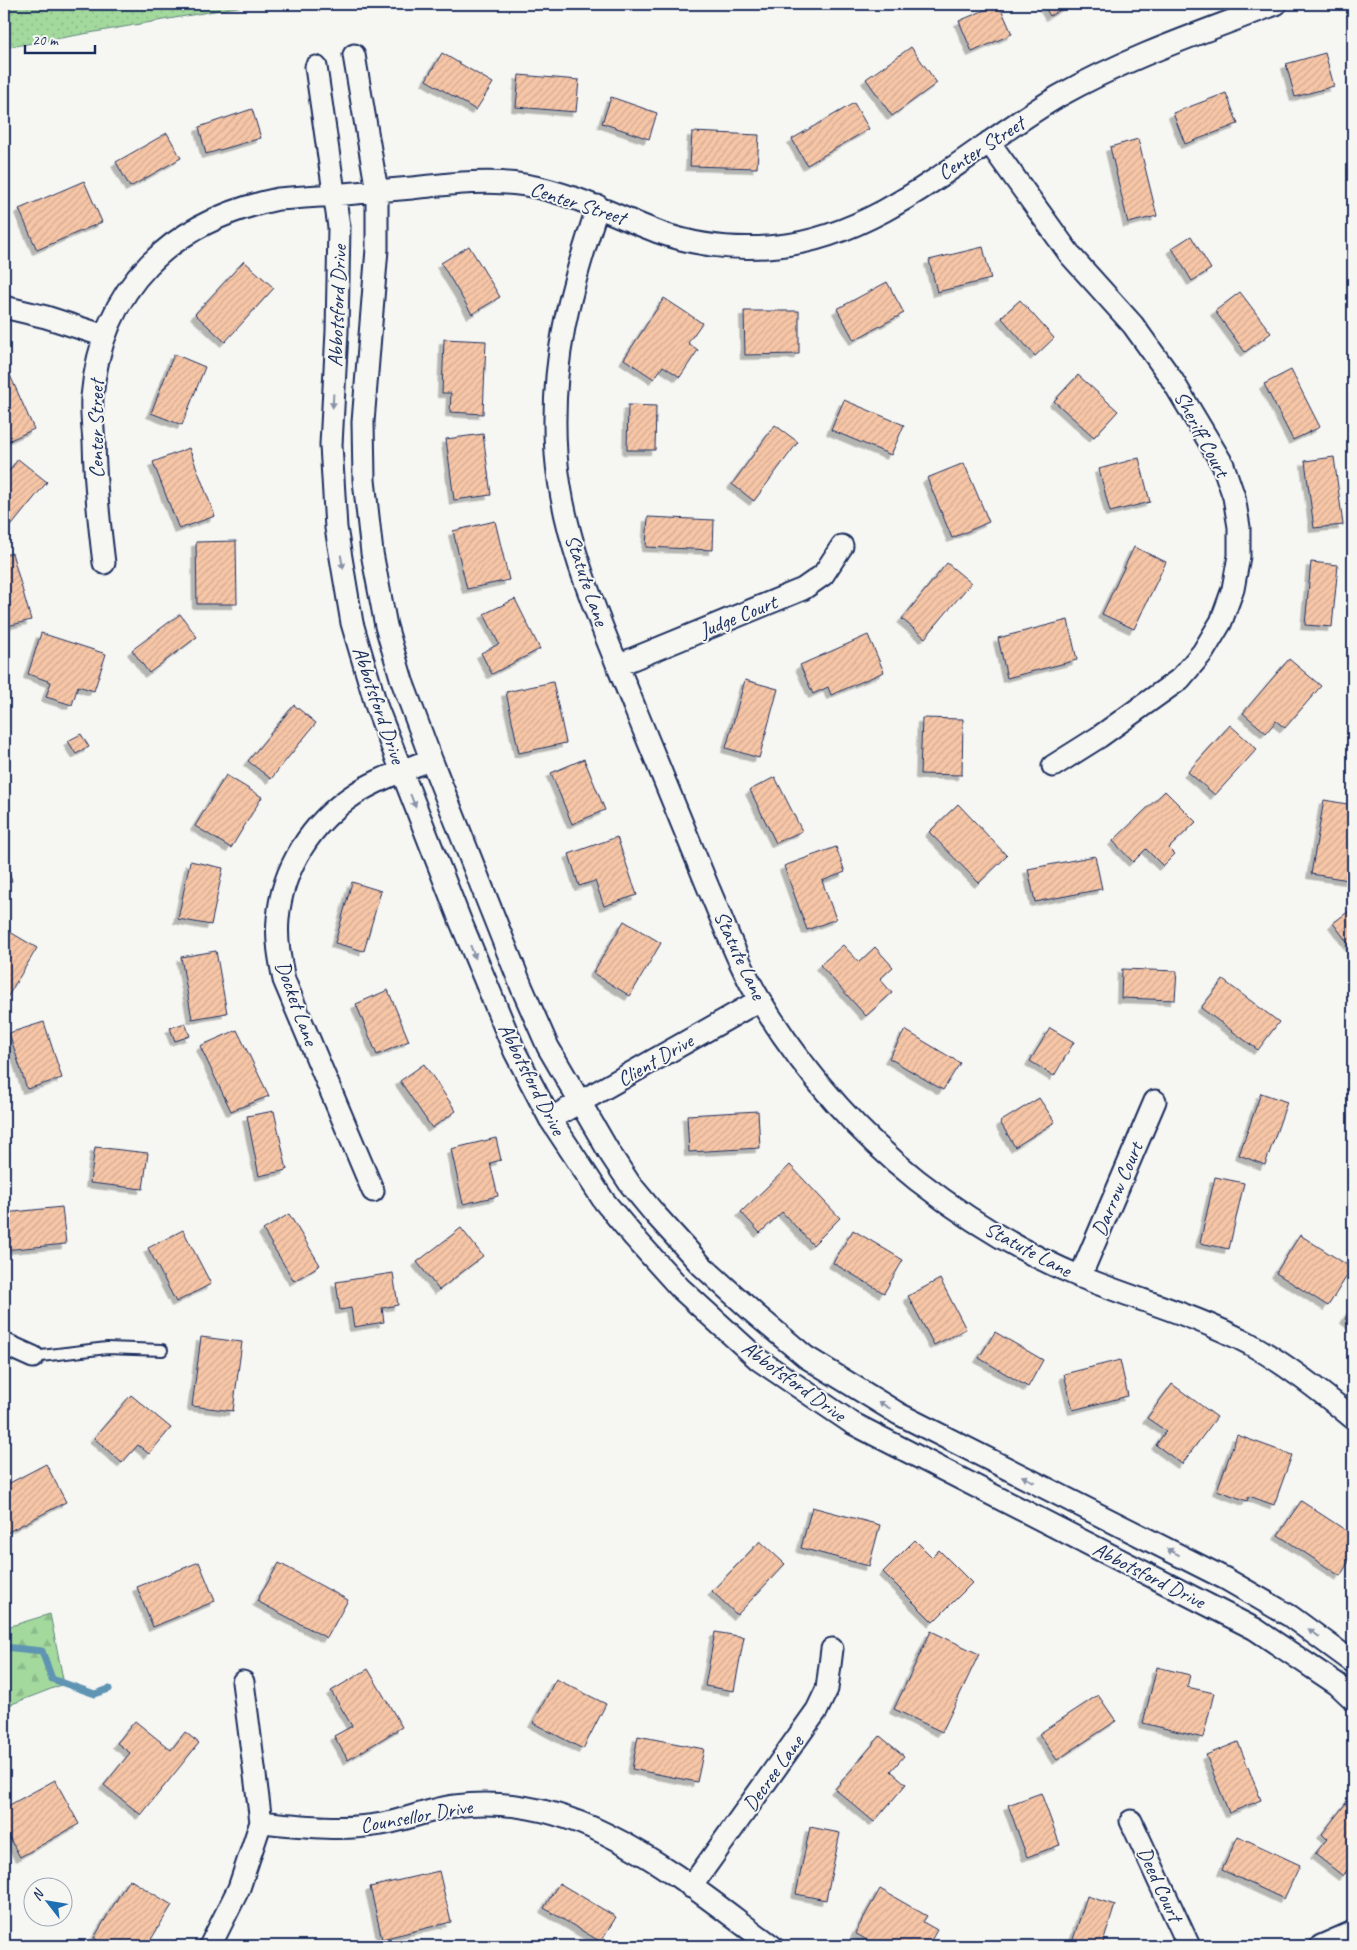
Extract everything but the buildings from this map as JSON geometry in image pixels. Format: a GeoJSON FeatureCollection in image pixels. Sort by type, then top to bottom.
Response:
{"type":"FeatureCollection","features":[{"type":"Feature","properties":{"kind":"street","name":"Center Street"},"geometry":{"type":"LineString","coordinates":[[104,563],[96,492],[92,400],[96,366],[105,336],[120,304],[140,274],[165,249],[194,228],[247,206],[278,199],[482,182],[512,184],[560,192],[662,233],[701,243],[741,247],[778,246],[816,239],[853,226],[892,207],[1059,97],[1115,67],[1276,4]]}},
{"type":"Feature","properties":{"kind":"street","name":"Abbotsford Drive"},"geometry":{"type":"LineString","coordinates":[[354,54],[377,191],[377,249],[363,422],[364,480],[372,553],[386,626],[402,681],[431,759],[529,1005],[548,1047],[630,1184],[701,1265],[806,1357],[899,1414],[1226,1579],[1290,1616],[1353,1662]]}},
{"type":"Feature","properties":{"kind":"street","name":"Abbotsford Drive"},"geometry":{"type":"LineString","coordinates":[[316,67],[336,195],[339,228],[331,445],[336,528],[352,623],[377,708],[402,772],[514,1052],[550,1119],[604,1201],[634,1237],[680,1288],[758,1360],[852,1423],[1255,1629],[1337,1684],[1353,1699]]}},
{"type":"Feature","properties":{"kind":"street","name":"Sheriff Court"},"geometry":{"type":"LineString","coordinates":[[989,142],[1071,256],[1133,325],[1172,378],[1223,465],[1234,497],[1239,527],[1239,556],[1233,590],[1221,622],[1203,652],[1180,679],[1099,737],[1053,766]]}},
{"type":"Feature","properties":{"kind":"street","name":"Statute Lane"},"geometry":{"type":"LineString","coordinates":[[598,206],[567,302],[558,355],[554,404],[556,457],[564,510],[578,562],[618,666],[741,964],[760,1000],[799,1059],[830,1097],[871,1140],[918,1180],[973,1220],[1028,1252],[1080,1277],[1198,1319],[1249,1344],[1296,1373],[1353,1418]]}},
{"type":"Feature","properties":{"kind":"street"},"geometry":{"type":"LineString","coordinates":[[4,308],[46,316],[105,336]]}},
{"type":"Feature","properties":{"kind":"street","name":"Judge Court"},"geometry":{"type":"LineString","coordinates":[[618,666],[803,590],[822,575],[842,546]]}},
{"type":"Feature","properties":{"kind":"street","name":"Docket Lane"},"geometry":{"type":"LineString","coordinates":[[373,1191],[284,980],[278,947],[278,919],[283,890],[293,862],[310,834],[331,812],[356,793],[431,759]]}},
{"type":"Feature","properties":{"kind":"street","name":"Client Drive"},"geometry":{"type":"LineString","coordinates":[[550,1119],[760,1000]]}},
{"type":"Feature","properties":{"kind":"street","name":"Darrow Court"},"geometry":{"type":"LineString","coordinates":[[1080,1277],[1155,1100]]}},
{"type":"Feature","properties":{"kind":"street"},"geometry":{"type":"LineString","coordinates":[[4,1344],[33,1356]]}},
{"type":"Feature","properties":{"kind":"street","name":"Decree Lane"},"geometry":{"type":"LineString","coordinates":[[691,1887],[817,1710],[827,1689],[832,1648]]}},
{"type":"Feature","properties":{"kind":"street"},"geometry":{"type":"LineString","coordinates":[[210,1946],[239,1888],[261,1822],[243,1682]]}},
{"type":"Feature","properties":{"kind":"street","name":"Counsellor Drive"},"geometry":{"type":"LineString","coordinates":[[261,1822],[317,1828],[351,1828],[383,1824],[455,1806],[476,1805],[547,1812],[604,1832],[642,1852],[772,1946]]}},
{"type":"Feature","properties":{"kind":"street","name":"Deed Court"},"geometry":{"type":"LineString","coordinates":[[1131,1821],[1189,1946]]}},
{"type":"Feature","properties":{"kind":"street"},"geometry":{"type":"LineString","coordinates":[[1322,1946],[1353,1932]]}},
{"type":"Feature","properties":{"kind":"lane"},"geometry":{"type":"LineString","coordinates":[[33,1356],[107,1348],[162,1350]]}},
{"type":"Feature","properties":{"kind":"green space"},"geometry":{"type":"Polygon","coordinates":[[[4,4],[254,4],[4,48],[4,4]]]}},
{"type":"Feature","properties":{"kind":"green space"},"geometry":{"type":"Polygon","coordinates":[[[50,1614],[64,1684],[4,1707],[4,1628],[50,1614]]]}},
{"type":"Feature","properties":{"kind":"waterway"},"geometry":{"type":"LineString","coordinates":[[4,1647],[42,1651],[52,1679],[95,1694],[109,1689]]}}]}
